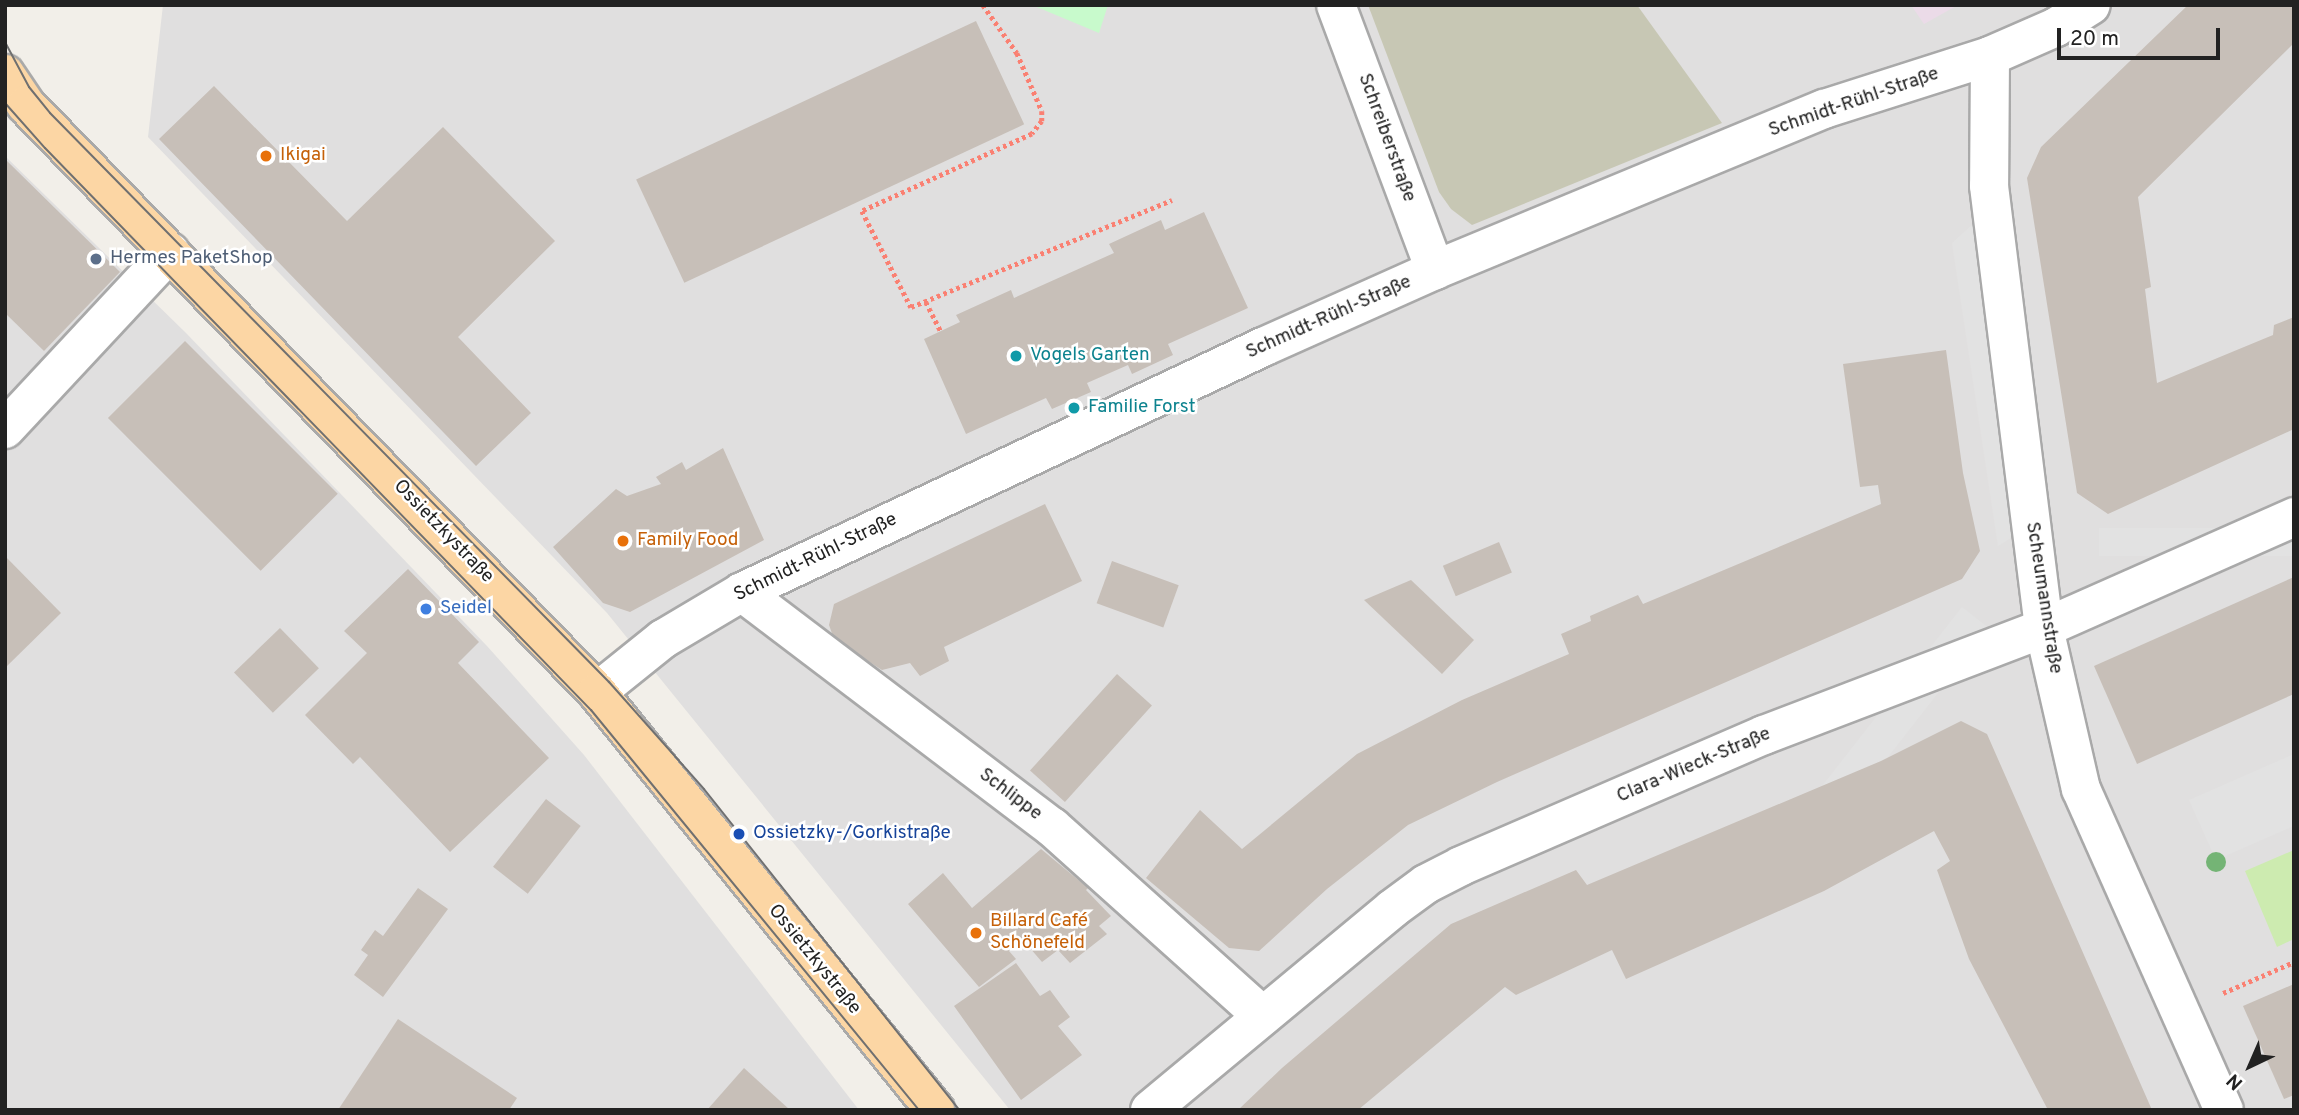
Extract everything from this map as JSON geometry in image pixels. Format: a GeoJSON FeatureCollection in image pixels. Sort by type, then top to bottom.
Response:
{"type":"FeatureCollection","features":[{"type":"Feature","properties":{"kind":"main road","name":"Ossietzkystraße"},"geometry":{"type":"LineString","coordinates":[[5,74],[26,105],[597,692],[935,1110]]}},
{"type":"Feature","properties":{"kind":"street","name":"Schreiberstraße"},"geometry":{"type":"LineString","coordinates":[[1336,5],[1435,270]]}},
{"type":"Feature","properties":{"kind":"street","name":"Schmidt-Rühl-Straße"},"geometry":{"type":"LineString","coordinates":[[597,692],[663,639],[742,592],[1263,347],[1435,270],[1824,109],[1990,56],[2056,27],[2091,5]]}},
{"type":"Feature","properties":{"kind":"street","name":"Scheumannstraße"},"geometry":{"type":"LineString","coordinates":[[1990,56],[1989,186],[2044,628],[2081,789],[2224,1110]]}},
{"type":"Feature","properties":{"kind":"street"},"geometry":{"type":"LineString","coordinates":[[5,429],[170,252]]}},
{"type":"Feature","properties":{"kind":"street","name":"Clara-Wieck-Straße"},"geometry":{"type":"LineString","coordinates":[[1150,1110],[1392,909],[1426,884],[1461,866],[1764,735],[2044,628],[2294,517]]}},
{"type":"Feature","properties":{"kind":"street","name":"Schlippe"},"geometry":{"type":"LineString","coordinates":[[742,592],[1052,827],[1263,1016]]}},
{"type":"Feature","properties":{"kind":"path"},"geometry":{"type":"LineString","coordinates":[[983,5],[1017,53],[1042,111],[1042,121],[1032,134],[862,211],[911,307],[1172,200]]}},
{"type":"Feature","properties":{"kind":"path"},"geometry":{"type":"LineString","coordinates":[[926,302],[941,331]]}},
{"type":"Feature","properties":{"kind":"path"},"geometry":{"type":"LineString","coordinates":[[2181,1012],[2294,962]]}},
{"type":"Feature","properties":{"kind":"shaded area"},"geometry":{"type":"Polygon","coordinates":[[[163,5],[2294,5],[2294,1110],[1010,1110],[607,613],[148,137],[163,5]]]}},
{"type":"Feature","properties":{"kind":"shaded area"},"geometry":{"type":"Polygon","coordinates":[[[1368,5],[1637,5],[1722,123],[1472,225],[1451,209],[1439,192],[1368,5]]]}},
{"type":"Feature","properties":{"kind":"shaded area"},"geometry":{"type":"Polygon","coordinates":[[[1911,5],[1958,5],[1924,24],[1911,5]]]}},
{"type":"Feature","properties":{"kind":"shaded area"},"geometry":{"type":"Polygon","coordinates":[[[5,156],[186,333],[487,646],[584,755],[859,1110],[5,1110],[5,156]]]}},
{"type":"Feature","properties":{"kind":"shaded area"},"geometry":{"type":"Polygon","coordinates":[[[1973,224],[2024,530],[1998,546],[1952,243],[1973,224]]]}},
{"type":"Feature","properties":{"kind":"shaded area"},"geometry":{"type":"Polygon","coordinates":[[[2099,528],[2294,528],[2294,556],[2099,556],[2099,528]]]}},
{"type":"Feature","properties":{"kind":"shaded area"},"geometry":{"type":"Polygon","coordinates":[[[1962,607],[1989,628],[1774,903],[1747,882],[1962,607]]]}},
{"type":"Feature","properties":{"kind":"shaded area"},"geometry":{"type":"Polygon","coordinates":[[[2294,754],[2294,826],[2216,860],[2189,800],[2294,754]]]}},
{"type":"Feature","properties":{"kind":"green space"},"geometry":{"type":"Polygon","coordinates":[[[1032,5],[1108,5],[1099,33],[1032,5]]]}},
{"type":"Feature","properties":{"kind":"green space"},"geometry":{"type":"Polygon","coordinates":[[[2294,850],[2294,939],[2277,947],[2245,871],[2294,850]]]}},
{"type":"Feature","properties":{"kind":"building"},"geometry":{"type":"Polygon","coordinates":[[[2188,5],[2294,5],[2294,43],[2138,197],[2151,287],[2145,289],[2157,383],[2273,335],[2274,325],[2294,317],[2294,429],[2108,514],[2077,493],[2027,178],[2041,147],[2188,5]]]}},
{"type":"Feature","properties":{"kind":"building"},"geometry":{"type":"Polygon","coordinates":[[[976,21],[1024,124],[684,283],[636,179],[976,21]]]}},
{"type":"Feature","properties":{"kind":"building"},"geometry":{"type":"Polygon","coordinates":[[[214,86],[347,221],[443,127],[555,241],[458,337],[531,413],[476,466],[159,139],[214,86]]]}},
{"type":"Feature","properties":{"kind":"building"},"geometry":{"type":"Polygon","coordinates":[[[5,159],[120,272],[44,351],[5,313],[5,159]]]}},
{"type":"Feature","properties":{"kind":"building"},"geometry":{"type":"Polygon","coordinates":[[[1204,212],[1248,308],[1168,344],[1173,355],[1132,374],[1128,365],[1087,383],[1091,392],[1052,409],[1046,398],[966,434],[924,339],[960,322],[956,315],[1011,290],[1014,298],[1114,253],[1109,244],[1161,220],[1165,230],[1204,212]]]}},
{"type":"Feature","properties":{"kind":"building"},"geometry":{"type":"Polygon","coordinates":[[[185,341],[338,494],[261,571],[108,418],[185,341]]]}},
{"type":"Feature","properties":{"kind":"building"},"geometry":{"type":"Polygon","coordinates":[[[1946,350],[1963,473],[1980,551],[1962,579],[1497,782],[1408,825],[1327,889],[1259,951],[1229,948],[1146,878],[1200,810],[1242,849],[1357,754],[1462,700],[1569,654],[1561,634],[1591,621],[1590,616],[1638,595],[1643,604],[1881,504],[1878,485],[1860,487],[1843,364],[1946,350]]]}},
{"type":"Feature","properties":{"kind":"building"},"geometry":{"type":"Polygon","coordinates":[[[723,448],[764,540],[630,612],[603,603],[553,547],[616,489],[627,496],[661,484],[656,477],[682,462],[686,470],[723,448]]]}},
{"type":"Feature","properties":{"kind":"building"},"geometry":{"type":"Polygon","coordinates":[[[1045,504],[1082,581],[944,647],[949,661],[920,676],[910,663],[882,670],[834,639],[829,625],[834,604],[1045,504]]]}},
{"type":"Feature","properties":{"kind":"building"},"geometry":{"type":"Polygon","coordinates":[[[1499,542],[1512,572],[1456,596],[1443,566],[1499,542]]]}},
{"type":"Feature","properties":{"kind":"building"},"geometry":{"type":"Polygon","coordinates":[[[5,556],[61,613],[5,668],[5,556]]]}},
{"type":"Feature","properties":{"kind":"building"},"geometry":{"type":"Polygon","coordinates":[[[1112,561],[1179,585],[1163,628],[1097,603],[1112,561]]]}},
{"type":"Feature","properties":{"kind":"building"},"geometry":{"type":"Polygon","coordinates":[[[408,569],[479,642],[458,663],[549,758],[450,852],[360,757],[353,764],[305,715],[367,653],[344,631],[408,569]]]}},
{"type":"Feature","properties":{"kind":"building"},"geometry":{"type":"Polygon","coordinates":[[[2294,577],[2294,694],[2137,764],[2094,666],[2294,577]]]}},
{"type":"Feature","properties":{"kind":"building"},"geometry":{"type":"Polygon","coordinates":[[[1411,580],[1474,640],[1442,674],[1364,600],[1411,580]]]}},
{"type":"Feature","properties":{"kind":"building"},"geometry":{"type":"Polygon","coordinates":[[[280,628],[319,668],[273,713],[234,672],[280,628]]]}},
{"type":"Feature","properties":{"kind":"building"},"geometry":{"type":"Polygon","coordinates":[[[1117,674],[1152,705],[1065,802],[1030,771],[1117,674]]]}},
{"type":"Feature","properties":{"kind":"building"},"geometry":{"type":"Polygon","coordinates":[[[1961,721],[1987,734],[2152,1110],[2048,1110],[1969,959],[1937,870],[1950,861],[1934,831],[1824,891],[1626,979],[1612,950],[1516,995],[1505,987],[1358,1110],[1238,1110],[1282,1068],[1451,924],[1576,870],[1587,885],[1881,761],[1961,721]]]}},
{"type":"Feature","properties":{"kind":"building"},"geometry":{"type":"Polygon","coordinates":[[[546,799],[581,826],[528,894],[493,867],[546,799]]]}},
{"type":"Feature","properties":{"kind":"building"},"geometry":{"type":"Polygon","coordinates":[[[1041,849],[1088,888],[1086,890],[1111,916],[1099,926],[1107,934],[1070,963],[1058,950],[1042,962],[1023,940],[1009,951],[1016,959],[979,987],[908,904],[943,873],[972,908],[1041,849]]]}},
{"type":"Feature","properties":{"kind":"building"},"geometry":{"type":"Polygon","coordinates":[[[418,888],[448,909],[383,997],[354,975],[368,955],[361,950],[375,930],[383,936],[418,888]]]}},
{"type":"Feature","properties":{"kind":"building"},"geometry":{"type":"Polygon","coordinates":[[[1016,963],[1040,996],[1050,990],[1070,1017],[1058,1026],[1082,1055],[1021,1100],[954,1006],[1016,963]]]}},
{"type":"Feature","properties":{"kind":"building"},"geometry":{"type":"Polygon","coordinates":[[[2294,984],[2294,1095],[2284,1099],[2243,1006],[2294,984]]]}},
{"type":"Feature","properties":{"kind":"building"},"geometry":{"type":"Polygon","coordinates":[[[398,1019],[517,1098],[509,1110],[338,1110],[398,1019]]]}},
{"type":"Feature","properties":{"kind":"building"},"geometry":{"type":"Polygon","coordinates":[[[744,1068],[790,1110],[707,1110],[744,1068]]]}},
{"type":"Feature","properties":{"kind":"tram line"},"geometry":{"type":"LineString","coordinates":[[5,42],[29,87],[50,113],[609,682],[704,789],[959,1110]]}},
{"type":"Feature","properties":{"kind":"tram line"},"geometry":{"type":"LineString","coordinates":[[5,103],[45,148],[591,710],[919,1110]]}},
{"type":"Feature","properties":{"kind":"place","name":"Ikigai"},"geometry":{"type":"Point","coordinates":[266,156]}},
{"type":"Feature","properties":{"kind":"place","name":"Hermes PaketShop"},"geometry":{"type":"Point","coordinates":[96,259]}},
{"type":"Feature","properties":{"kind":"place","name":"Vogels Garten"},"geometry":{"type":"Point","coordinates":[1016,356]}},
{"type":"Feature","properties":{"kind":"place","name":"Familie Forst"},"geometry":{"type":"Point","coordinates":[1074,408]}},
{"type":"Feature","properties":{"kind":"place","name":"Family Food"},"geometry":{"type":"Point","coordinates":[623,541]}},
{"type":"Feature","properties":{"kind":"place","name":"Seidel"},"geometry":{"type":"Point","coordinates":[426,609]}},
{"type":"Feature","properties":{"kind":"place","name":"Ossietzky-/Gorkistraße"},"geometry":{"type":"Point","coordinates":[739,834]}},
{"type":"Feature","properties":{"kind":"place","name":"Billard Café Schönefeld"},"geometry":{"type":"Point","coordinates":[976,933]}}]}
